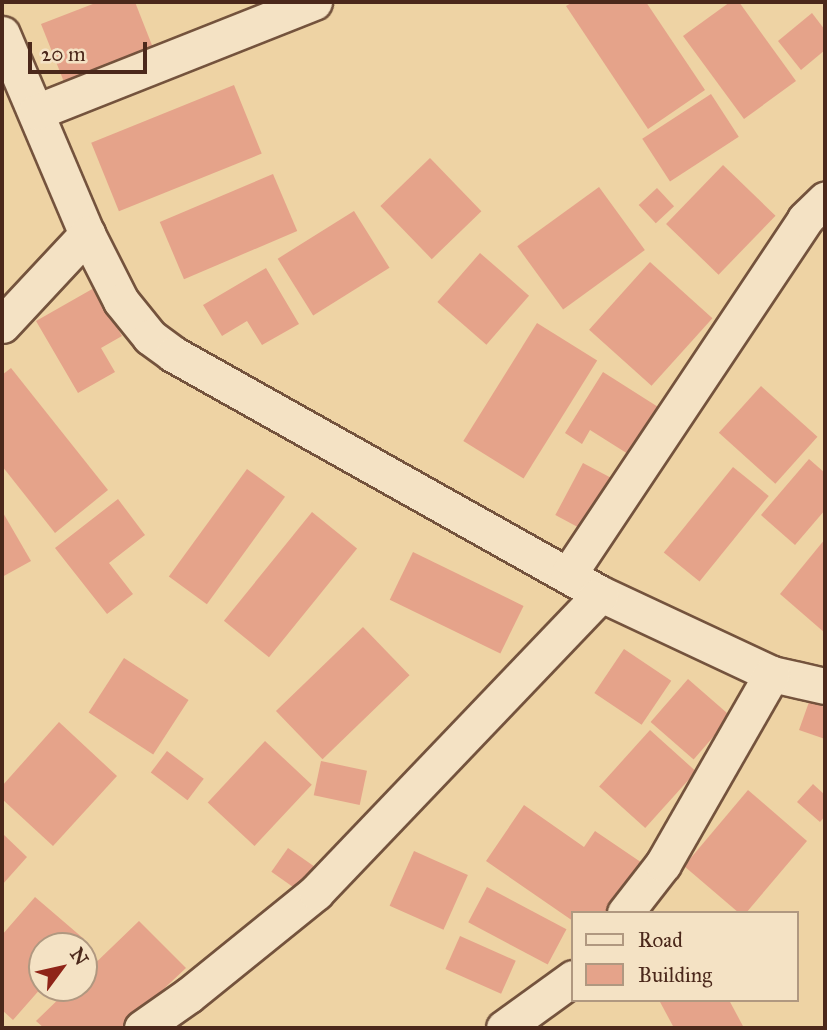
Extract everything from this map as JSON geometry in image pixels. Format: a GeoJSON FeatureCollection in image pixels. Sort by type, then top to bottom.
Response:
{"type":"FeatureCollection","features":[{"type":"Feature","properties":{"kind":"street"},"geometry":{"type":"LineString","coordinates":[[36,112],[314,2]]}},
{"type":"Feature","properties":{"kind":"street"},"geometry":{"type":"LineString","coordinates":[[2,34],[87,234],[121,301],[150,337],[173,354],[601,594],[772,674],[825,686]]}},
{"type":"Feature","properties":{"kind":"street"},"geometry":{"type":"LineString","coordinates":[[568,575],[805,219],[825,200]]}},
{"type":"Feature","properties":{"kind":"street"},"geometry":{"type":"LineString","coordinates":[[2,325],[87,234]]}},
{"type":"Feature","properties":{"kind":"street"},"geometry":{"type":"LineString","coordinates":[[142,1028],[189,995],[316,892],[601,594]]}},
{"type":"Feature","properties":{"kind":"street"},"geometry":{"type":"LineString","coordinates":[[627,911],[663,864],[772,674]]}},
{"type":"Feature","properties":{"kind":"street"},"geometry":{"type":"LineString","coordinates":[[505,1028],[572,979]]}},
{"type":"Feature","properties":{"kind":"building"},"geometry":{"type":"Polygon","coordinates":[[[98,2],[135,2],[157,58],[68,92],[41,24],[98,2]]]}},
{"type":"Feature","properties":{"kind":"building"},"geometry":{"type":"Polygon","coordinates":[[[573,2],[646,2],[705,90],[648,129],[566,6],[573,2]]]}},
{"type":"Feature","properties":{"kind":"building"},"geometry":{"type":"Polygon","coordinates":[[[730,2],[739,2],[796,81],[744,119],[683,36],[730,2]]]}},
{"type":"Feature","properties":{"kind":"building"},"geometry":{"type":"Polygon","coordinates":[[[812,13],[825,30],[825,50],[801,70],[778,41],[812,13]]]}},
{"type":"Feature","properties":{"kind":"building"},"geometry":{"type":"Polygon","coordinates":[[[234,85],[262,154],[119,211],[91,143],[234,85]]]}},
{"type":"Feature","properties":{"kind":"building"},"geometry":{"type":"Polygon","coordinates":[[[711,94],[739,137],[670,181],[642,139],[711,94]]]}},
{"type":"Feature","properties":{"kind":"building"},"geometry":{"type":"Polygon","coordinates":[[[430,158],[481,211],[432,259],[380,206],[430,158]]]}},
{"type":"Feature","properties":{"kind":"building"},"geometry":{"type":"Polygon","coordinates":[[[723,165],[776,216],[719,275],[666,224],[723,165]]]}},
{"type":"Feature","properties":{"kind":"building"},"geometry":{"type":"Polygon","coordinates":[[[273,174],[297,231],[184,279],[160,222],[273,174]]]}},
{"type":"Feature","properties":{"kind":"building"},"geometry":{"type":"Polygon","coordinates":[[[599,187],[645,250],[563,309],[517,246],[599,187]]]}},
{"type":"Feature","properties":{"kind":"building"},"geometry":{"type":"Polygon","coordinates":[[[657,188],[674,206],[656,223],[639,205],[657,188]]]}},
{"type":"Feature","properties":{"kind":"building"},"geometry":{"type":"Polygon","coordinates":[[[354,211],[390,268],[313,316],[278,259],[354,211]]]}},
{"type":"Feature","properties":{"kind":"building"},"geometry":{"type":"Polygon","coordinates":[[[480,253],[529,296],[486,345],[437,302],[480,253]]]}},
{"type":"Feature","properties":{"kind":"building"},"geometry":{"type":"Polygon","coordinates":[[[650,262],[712,318],[652,386],[589,330],[650,262]]]}},
{"type":"Feature","properties":{"kind":"building"},"geometry":{"type":"Polygon","coordinates":[[[266,268],[299,324],[262,345],[247,321],[222,336],[203,305],[266,268]]]}},
{"type":"Feature","properties":{"kind":"building"},"geometry":{"type":"Polygon","coordinates":[[[94,288],[122,336],[101,348],[115,372],[78,393],[36,321],[94,288]]]}},
{"type":"Feature","properties":{"kind":"building"},"geometry":{"type":"Polygon","coordinates":[[[537,323],[597,361],[524,479],[463,441],[537,323]]]}},
{"type":"Feature","properties":{"kind":"building"},"geometry":{"type":"Polygon","coordinates":[[[11,368],[108,490],[55,533],[2,466],[2,375],[11,368]]]}},
{"type":"Feature","properties":{"kind":"building"},"geometry":{"type":"Polygon","coordinates":[[[603,372],[666,412],[636,459],[590,430],[582,444],[565,433],[603,372]]]}},
{"type":"Feature","properties":{"kind":"building"},"geometry":{"type":"Polygon","coordinates":[[[761,386],[817,437],[775,484],[719,433],[761,386]]]}},
{"type":"Feature","properties":{"kind":"building"},"geometry":{"type":"Polygon","coordinates":[[[809,459],[825,473],[825,510],[795,545],[761,515],[809,459]]]}},
{"type":"Feature","properties":{"kind":"building"},"geometry":{"type":"Polygon","coordinates":[[[583,463],[617,481],[589,533],[555,515],[583,463]]]}},
{"type":"Feature","properties":{"kind":"building"},"geometry":{"type":"Polygon","coordinates":[[[733,467],[769,496],[700,581],[664,552],[733,467]]]}},
{"type":"Feature","properties":{"kind":"building"},"geometry":{"type":"Polygon","coordinates":[[[247,469],[285,497],[207,604],[169,577],[247,469]]]}},
{"type":"Feature","properties":{"kind":"building"},"geometry":{"type":"Polygon","coordinates":[[[118,499],[145,535],[109,563],[133,594],[107,614],[55,548],[118,499]]]}},
{"type":"Feature","properties":{"kind":"building"},"geometry":{"type":"Polygon","coordinates":[[[2,511],[31,561],[2,577],[2,511]]]}},
{"type":"Feature","properties":{"kind":"building"},"geometry":{"type":"Polygon","coordinates":[[[312,512],[357,549],[269,657],[224,621],[312,512]]]}},
{"type":"Feature","properties":{"kind":"building"},"geometry":{"type":"Polygon","coordinates":[[[825,539],[825,633],[780,594],[825,539]]]}},
{"type":"Feature","properties":{"kind":"building"},"geometry":{"type":"Polygon","coordinates":[[[413,552],[524,606],[500,654],[390,600],[413,552]]]}},
{"type":"Feature","properties":{"kind":"building"},"geometry":{"type":"Polygon","coordinates":[[[363,627],[410,675],[323,759],[276,711],[363,627]]]}},
{"type":"Feature","properties":{"kind":"building"},"geometry":{"type":"Polygon","coordinates":[[[624,649],[671,681],[642,725],[594,693],[624,649]]]}},
{"type":"Feature","properties":{"kind":"building"},"geometry":{"type":"Polygon","coordinates":[[[124,658],[189,700],[153,754],[89,713],[124,658]]]}},
{"type":"Feature","properties":{"kind":"building"},"geometry":{"type":"Polygon","coordinates":[[[688,679],[731,716],[694,759],[651,722],[688,679]]]}},
{"type":"Feature","properties":{"kind":"building"},"geometry":{"type":"Polygon","coordinates":[[[809,702],[825,707],[825,739],[799,730],[809,702]]]}},
{"type":"Feature","properties":{"kind":"building"},"geometry":{"type":"Polygon","coordinates":[[[59,722],[117,776],[53,846],[2,799],[2,786],[59,722]]]}},
{"type":"Feature","properties":{"kind":"building"},"geometry":{"type":"Polygon","coordinates":[[[650,730],[696,771],[645,828],[599,786],[650,730]]]}},
{"type":"Feature","properties":{"kind":"building"},"geometry":{"type":"Polygon","coordinates":[[[265,741],[312,785],[255,846],[208,802],[265,741]]]}},
{"type":"Feature","properties":{"kind":"building"},"geometry":{"type":"Polygon","coordinates":[[[167,751],[204,779],[187,800],[151,773],[167,751]]]}},
{"type":"Feature","properties":{"kind":"building"},"geometry":{"type":"Polygon","coordinates":[[[321,761],[367,771],[360,805],[314,795],[321,761]]]}},
{"type":"Feature","properties":{"kind":"building"},"geometry":{"type":"Polygon","coordinates":[[[813,784],[825,795],[825,816],[820,822],[797,802],[813,784]]]}},
{"type":"Feature","properties":{"kind":"building"},"geometry":{"type":"Polygon","coordinates":[[[748,790],[807,841],[748,911],[737,911],[684,866],[748,790]]]}},
{"type":"Feature","properties":{"kind":"building"},"geometry":{"type":"Polygon","coordinates":[[[524,805],[584,847],[595,831],[651,869],[623,911],[572,911],[572,920],[486,861],[524,805]]]}},
{"type":"Feature","properties":{"kind":"building"},"geometry":{"type":"Polygon","coordinates":[[[2,833],[27,857],[2,885],[2,833]]]}},
{"type":"Feature","properties":{"kind":"building"},"geometry":{"type":"Polygon","coordinates":[[[288,848],[315,867],[298,891],[271,872],[288,848]]]}},
{"type":"Feature","properties":{"kind":"building"},"geometry":{"type":"Polygon","coordinates":[[[414,851],[468,875],[443,930],[390,906],[414,851]]]}},
{"type":"Feature","properties":{"kind":"building"},"geometry":{"type":"Polygon","coordinates":[[[487,887],[566,929],[548,965],[468,922],[487,887]]]}},
{"type":"Feature","properties":{"kind":"building"},"geometry":{"type":"Polygon","coordinates":[[[35,897],[76,932],[28,932],[29,1002],[13,1020],[2,1010],[2,935],[35,897]]]}},
{"type":"Feature","properties":{"kind":"building"},"geometry":{"type":"Polygon","coordinates":[[[139,921],[186,968],[122,1028],[44,1028],[36,1021],[56,1002],[98,1002],[98,961],[139,921]]]}},
{"type":"Feature","properties":{"kind":"building"},"geometry":{"type":"Polygon","coordinates":[[[460,936],[516,961],[501,994],[445,969],[460,936]]]}},
{"type":"Feature","properties":{"kind":"building"},"geometry":{"type":"Polygon","coordinates":[[[660,1002],[730,1002],[744,1028],[674,1028],[660,1002]]]}}]}
